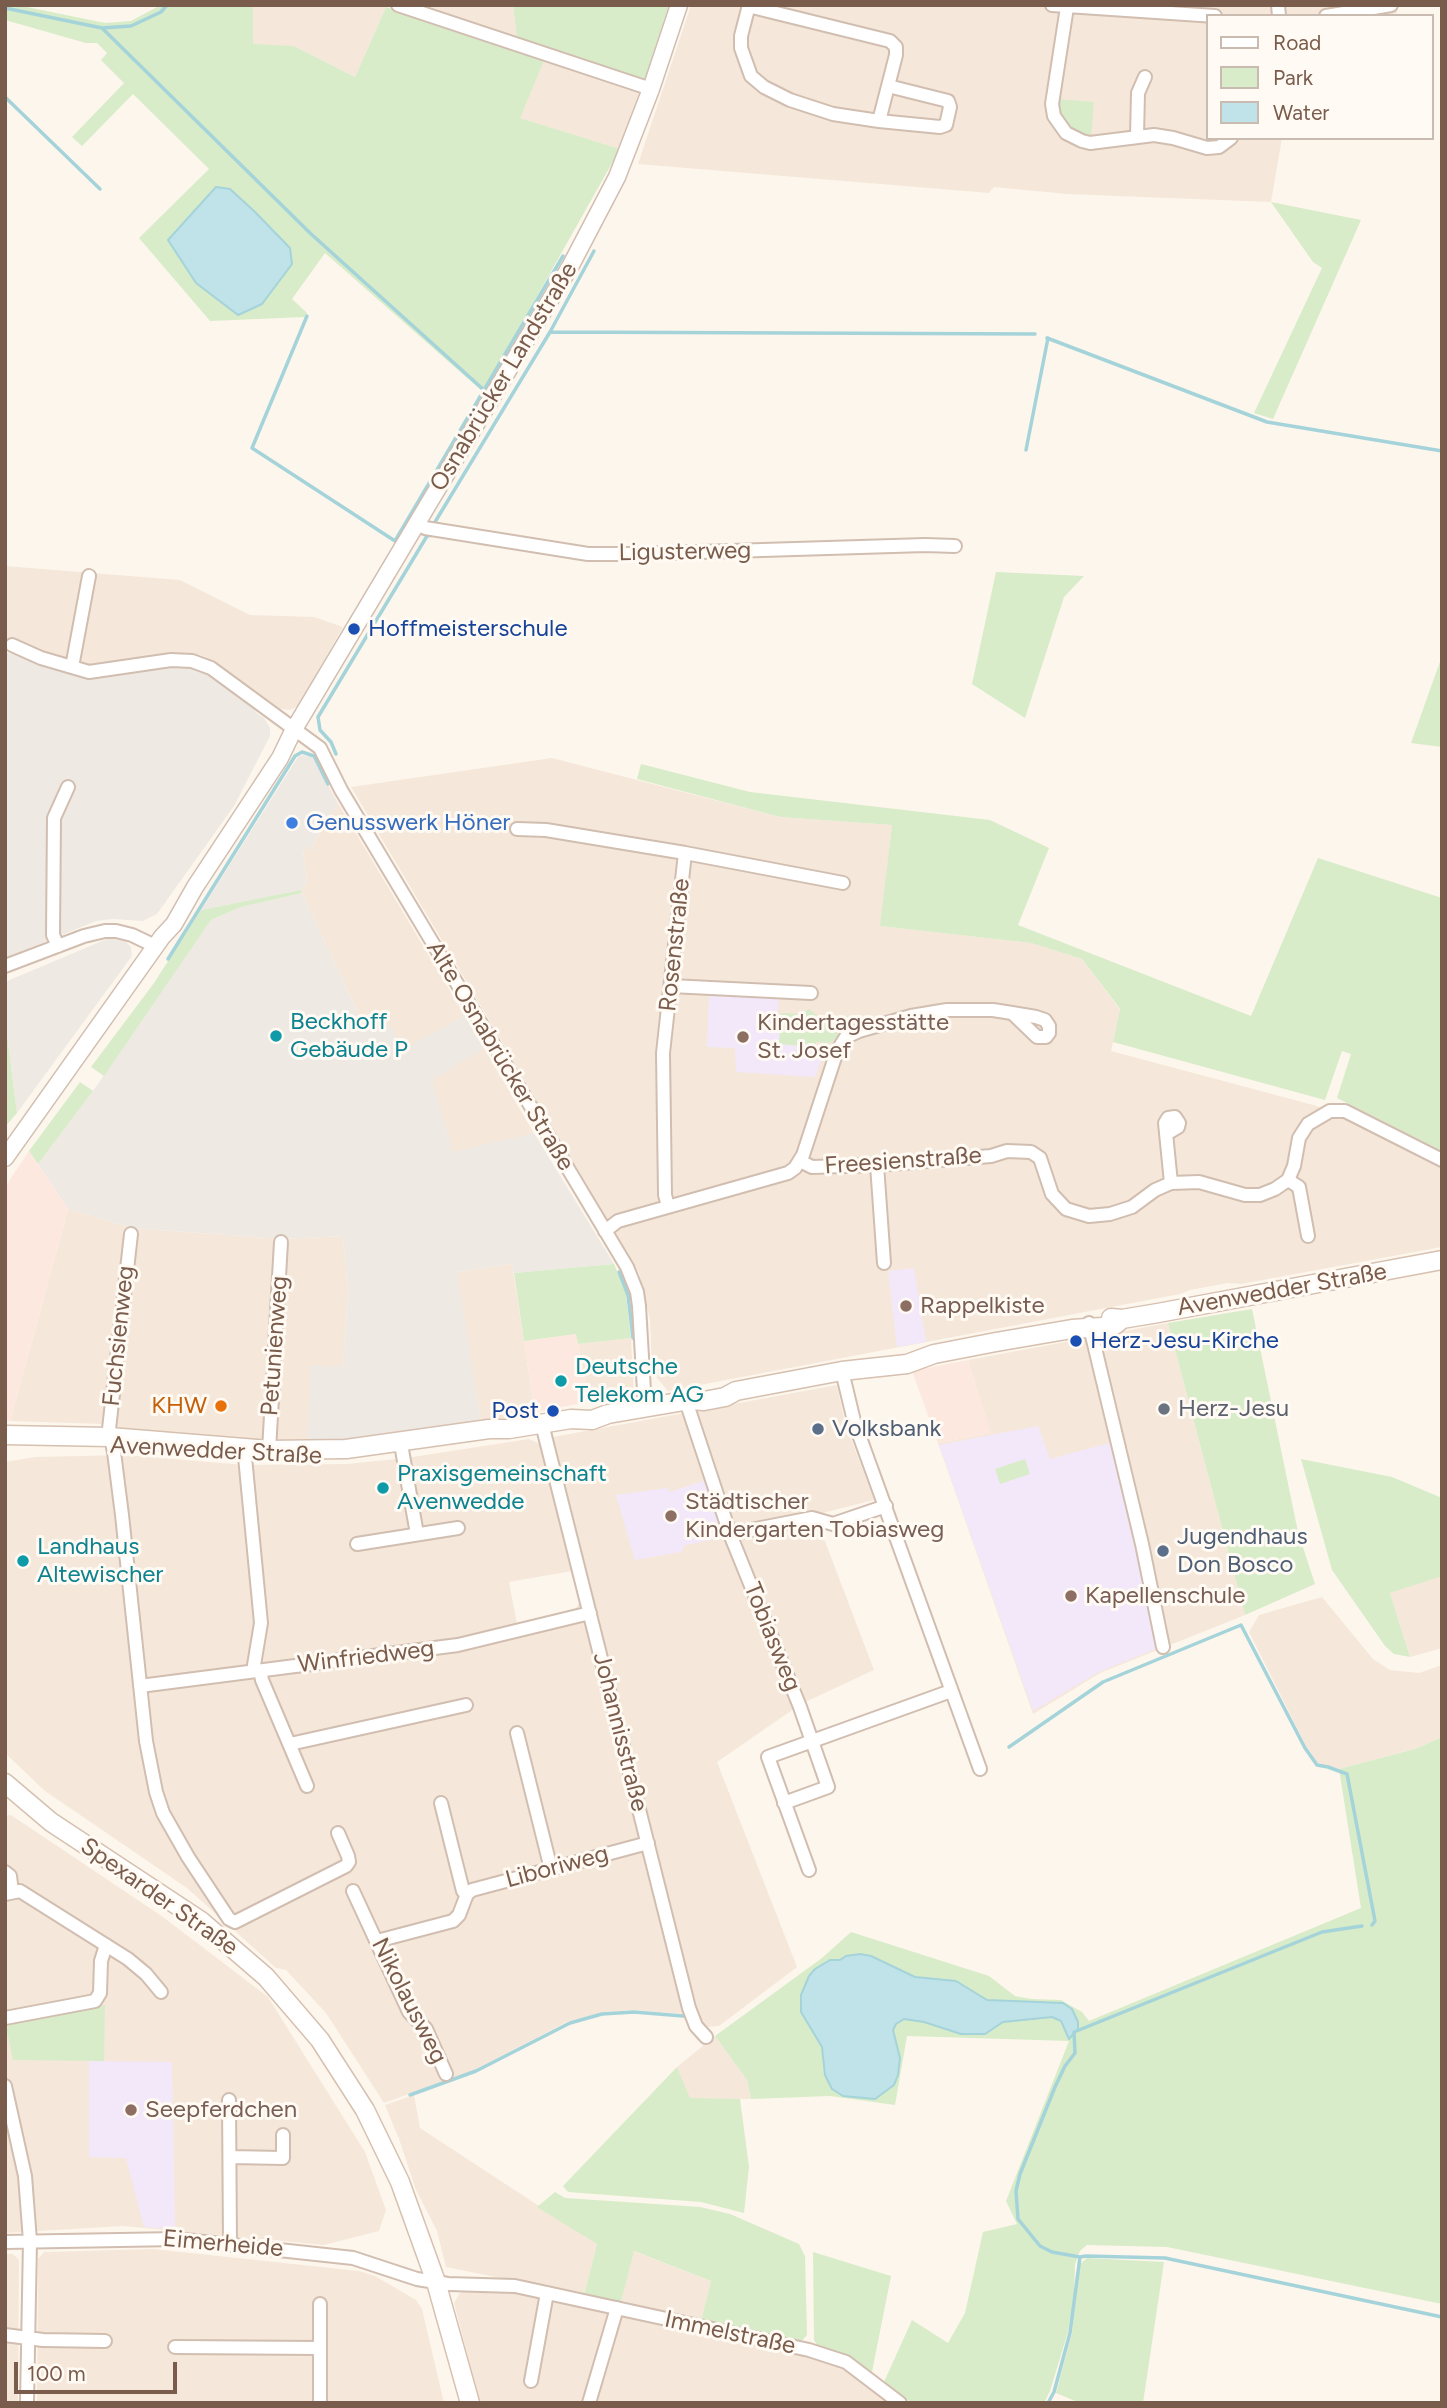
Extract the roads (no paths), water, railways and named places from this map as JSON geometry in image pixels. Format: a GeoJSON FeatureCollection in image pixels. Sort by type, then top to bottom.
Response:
{"type":"FeatureCollection","features":[{"type":"Feature","properties":{"kind":"main road","name":"Avenwedder Straße"},"geometry":{"type":"LineString","coordinates":[[5,1435],[268,1450],[346,1449],[489,1429],[509,1429],[571,1419],[581,1414],[600,1411],[608,1414],[688,1401],[704,1401],[725,1397],[736,1391],[851,1369],[907,1364],[934,1354],[1090,1326],[1113,1318],[1122,1319],[1442,1260]]}},
{"type":"Feature","properties":{"kind":"main road","name":"Avenwedder Straße"},"geometry":{"type":"LineString","coordinates":[[5,1445],[112,1442],[245,1457],[306,1458],[402,1450],[492,1436],[509,1429]]}},
{"type":"Feature","properties":{"kind":"main road","name":"Spexarder Straße"},"geometry":{"type":"LineString","coordinates":[[5,1783],[51,1822],[201,1921],[266,1977],[295,2008],[341,2070],[365,2110],[400,2182],[436,2282],[470,2403]]}},
{"type":"Feature","properties":{"kind":"street"},"geometry":{"type":"LineString","coordinates":[[398,5],[652,89]]}},
{"type":"Feature","properties":{"kind":"street","name":"Osnabrücker Landstraße"},"geometry":{"type":"LineString","coordinates":[[5,1158],[158,942],[171,913],[195,887],[259,788],[272,753],[294,729],[570,265],[607,199],[652,89],[679,5]]}},
{"type":"Feature","properties":{"kind":"street"},"geometry":{"type":"LineString","coordinates":[[1052,5],[1206,15]]}},
{"type":"Feature","properties":{"kind":"street"},"geometry":{"type":"LineString","coordinates":[[1338,14],[1391,5]]}},
{"type":"Feature","properties":{"kind":"street"},"geometry":{"type":"LineString","coordinates":[[879,121],[888,86],[896,55],[896,47],[890,41],[749,6],[741,36],[741,48],[751,76],[764,87],[790,100],[833,114],[879,121],[940,127],[946,125],[950,107],[948,101],[888,86]]}},
{"type":"Feature","properties":{"kind":"street"},"geometry":{"type":"LineString","coordinates":[[1068,7],[1052,98],[1054,116],[1066,133],[1082,141],[1099,143],[1137,136],[1173,138],[1207,148],[1219,147],[1228,140]]}},
{"type":"Feature","properties":{"kind":"street"},"geometry":{"type":"LineString","coordinates":[[1137,136],[1138,93],[1145,77]]}},
{"type":"Feature","properties":{"kind":"street","name":"Ligusterweg"},"geometry":{"type":"LineString","coordinates":[[417,524],[425,528],[588,554],[955,546]]}},
{"type":"Feature","properties":{"kind":"street"},"geometry":{"type":"LineString","coordinates":[[72,667],[89,576]]}},
{"type":"Feature","properties":{"kind":"street","name":"Alte Osnabrücker Straße"},"geometry":{"type":"LineString","coordinates":[[12,645],[41,658],[89,672],[171,660],[192,661],[211,668],[320,748],[341,790],[627,1267],[637,1292],[645,1408]]}},
{"type":"Feature","properties":{"kind":"street"},"geometry":{"type":"LineString","coordinates":[[58,946],[53,935],[54,818],[68,787]]}},
{"type":"Feature","properties":{"kind":"street","name":"Rosenstraße"},"geometry":{"type":"LineString","coordinates":[[517,829],[546,831],[685,853],[663,1053],[668,1206]]}},
{"type":"Feature","properties":{"kind":"street"},"geometry":{"type":"LineString","coordinates":[[685,853],[843,883]]}},
{"type":"Feature","properties":{"kind":"street"},"geometry":{"type":"LineString","coordinates":[[5,966],[84,936],[116,931],[158,942]]}},
{"type":"Feature","properties":{"kind":"street"},"geometry":{"type":"LineString","coordinates":[[671,986],[811,993]]}},
{"type":"Feature","properties":{"kind":"street"},"geometry":{"type":"LineString","coordinates":[[800,1161],[837,1051],[846,1037],[911,1016],[947,1010],[993,1010],[1012,1013]]}},
{"type":"Feature","properties":{"kind":"street"},"geometry":{"type":"LineString","coordinates":[[1166,1134],[1171,1183],[1199,1182],[1245,1195],[1260,1195],[1288,1180],[1294,1166],[1299,1138],[1308,1124],[1329,1111],[1345,1111],[1442,1160]]}},
{"type":"Feature","properties":{"kind":"street","name":"Freesienstraße"},"geometry":{"type":"LineString","coordinates":[[605,1230],[618,1222],[668,1206],[788,1173],[800,1161],[813,1167],[877,1165],[991,1156],[1007,1151],[1031,1152],[1040,1158],[1044,1166],[1052,1195],[1066,1209],[1090,1216],[1110,1214],[1132,1207],[1171,1183]]}},
{"type":"Feature","properties":{"kind":"street"},"geometry":{"type":"LineString","coordinates":[[877,1165],[884,1263]]}},
{"type":"Feature","properties":{"kind":"street"},"geometry":{"type":"LineString","coordinates":[[1288,1180],[1299,1187],[1308,1236]]}},
{"type":"Feature","properties":{"kind":"street","name":"Fuchsienweg"},"geometry":{"type":"LineString","coordinates":[[131,1234],[109,1429],[146,1741],[163,1813],[188,1857],[229,1919],[235,1922],[346,1866],[349,1862],[348,1856],[338,1833]]}},
{"type":"Feature","properties":{"kind":"street","name":"Petunienweg"},"geometry":{"type":"LineString","coordinates":[[268,1450],[281,1242]]}},
{"type":"Feature","properties":{"kind":"street"},"geometry":{"type":"LineString","coordinates":[[1090,1326],[1142,1544],[1163,1647]]}},
{"type":"Feature","properties":{"kind":"street"},"geometry":{"type":"LineString","coordinates":[[851,1369],[854,1421],[980,1769]]}},
{"type":"Feature","properties":{"kind":"street","name":"Tobiasweg"},"geometry":{"type":"LineString","coordinates":[[688,1401],[730,1534],[813,1741],[828,1787],[784,1803]]}},
{"type":"Feature","properties":{"kind":"street","name":"Johannisstraße"},"geometry":{"type":"LineString","coordinates":[[542,1424],[689,2008],[696,2026],[706,2037]]}},
{"type":"Feature","properties":{"kind":"street"},"geometry":{"type":"LineString","coordinates":[[402,1450],[417,1534]]}},
{"type":"Feature","properties":{"kind":"street"},"geometry":{"type":"LineString","coordinates":[[245,1457],[261,1623],[257,1670],[307,1786]]}},
{"type":"Feature","properties":{"kind":"street"},"geometry":{"type":"LineString","coordinates":[[730,1534],[812,1518],[833,1524],[886,1506]]}},
{"type":"Feature","properties":{"kind":"street"},"geometry":{"type":"LineString","coordinates":[[357,1544],[458,1528]]}},
{"type":"Feature","properties":{"kind":"street","name":"Winfriedweg"},"geometry":{"type":"LineString","coordinates":[[140,1686],[458,1645],[590,1613]]}},
{"type":"Feature","properties":{"kind":"street"},"geometry":{"type":"LineString","coordinates":[[809,1870],[768,1756],[951,1691]]}},
{"type":"Feature","properties":{"kind":"street"},"geometry":{"type":"LineString","coordinates":[[290,1744],[466,1705]]}},
{"type":"Feature","properties":{"kind":"street"},"geometry":{"type":"LineString","coordinates":[[517,1733],[551,1869]]}},
{"type":"Feature","properties":{"kind":"street"},"geometry":{"type":"LineString","coordinates":[[377,1941],[453,1921],[459,1915],[467,1895],[463,1891],[441,1803]]}},
{"type":"Feature","properties":{"kind":"street","name":"Liboriweg"},"geometry":{"type":"LineString","coordinates":[[467,1895],[472,1890],[648,1843]]}},
{"type":"Feature","properties":{"kind":"street"},"geometry":{"type":"LineString","coordinates":[[5,1872],[9,1876],[9,1893],[20,1891],[106,1945],[137,1966],[161,1992]]}},
{"type":"Feature","properties":{"kind":"street","name":"Nikolausweg"},"geometry":{"type":"LineString","coordinates":[[353,1891],[409,2012],[426,2029],[446,2074]]}},
{"type":"Feature","properties":{"kind":"street"},"geometry":{"type":"LineString","coordinates":[[5,2018],[95,2001],[100,1993],[101,1961],[106,1945]]}},
{"type":"Feature","properties":{"kind":"street"},"geometry":{"type":"LineString","coordinates":[[5,2086],[9,2115],[26,2176],[30,2241],[27,2403]]}},
{"type":"Feature","properties":{"kind":"street"},"geometry":{"type":"LineString","coordinates":[[229,2100],[230,2244]]}},
{"type":"Feature","properties":{"kind":"street"},"geometry":{"type":"LineString","coordinates":[[230,2157],[283,2158],[283,2135]]}},
{"type":"Feature","properties":{"kind":"street","name":"Eimerheide"},"geometry":{"type":"LineString","coordinates":[[5,2242],[155,2238],[230,2244],[353,2258],[372,2262],[407,2277],[436,2282]]}},
{"type":"Feature","properties":{"kind":"street","name":"Immelstraße"},"geometry":{"type":"LineString","coordinates":[[436,2282],[515,2286],[809,2350],[846,2362],[900,2403]]}},
{"type":"Feature","properties":{"kind":"street"},"geometry":{"type":"LineString","coordinates":[[531,2381],[547,2293]]}},
{"type":"Feature","properties":{"kind":"street"},"geometry":{"type":"LineString","coordinates":[[320,2304],[320,2403]]}},
{"type":"Feature","properties":{"kind":"street"},"geometry":{"type":"LineString","coordinates":[[589,2403],[617,2308]]}},
{"type":"Feature","properties":{"kind":"street"},"geometry":{"type":"LineString","coordinates":[[5,2335],[43,2340],[104,2341]]}},
{"type":"Feature","properties":{"kind":"street"},"geometry":{"type":"LineString","coordinates":[[175,2347],[319,2348]]}},
{"type":"Feature","properties":{"kind":"water"},"geometry":{"type":"Polygon","coordinates":[[[216,187],[230,189],[290,248],[292,264],[262,304],[238,315],[196,283],[168,240],[216,187]]]}},
{"type":"Feature","properties":{"kind":"water"},"geometry":{"type":"Polygon","coordinates":[[[860,1954],[871,1956],[915,1977],[956,1981],[987,2000],[1063,2003],[1072,2009],[1078,2029],[1069,2039],[1061,2021],[1052,2017],[1003,2022],[985,2034],[961,2034],[924,2022],[904,2019],[896,2024],[893,2030],[900,2058],[894,2085],[875,2099],[843,2096],[832,2089],[825,2075],[822,2047],[801,2012],[801,1995],[815,1969],[830,1960],[860,1954]]]}},
{"type":"Feature","properties":{"kind":"waterway"},"geometry":{"type":"LineString","coordinates":[[5,8],[102,28],[131,26],[161,12],[167,5]]}},
{"type":"Feature","properties":{"kind":"waterway"},"geometry":{"type":"LineString","coordinates":[[102,28],[310,233],[485,391]]}},
{"type":"Feature","properties":{"kind":"waterway"},"geometry":{"type":"LineString","coordinates":[[5,97],[100,189]]}},
{"type":"Feature","properties":{"kind":"waterway"},"geometry":{"type":"LineString","coordinates":[[435,522],[550,332],[594,251]]}},
{"type":"Feature","properties":{"kind":"waterway"},"geometry":{"type":"LineString","coordinates":[[307,316],[252,448],[395,541],[563,256]]}},
{"type":"Feature","properties":{"kind":"waterway"},"geometry":{"type":"LineString","coordinates":[[550,332],[1035,334]]}},
{"type":"Feature","properties":{"kind":"waterway"},"geometry":{"type":"LineString","coordinates":[[1047,338],[1267,422],[1442,451]]}},
{"type":"Feature","properties":{"kind":"waterway"},"geometry":{"type":"LineString","coordinates":[[1026,450],[1048,338]]}},
{"type":"Feature","properties":{"kind":"waterway"},"geometry":{"type":"LineString","coordinates":[[336,754],[331,742],[320,730],[318,717],[427,536],[434,535]]}},
{"type":"Feature","properties":{"kind":"waterway"},"geometry":{"type":"LineString","coordinates":[[168,959],[295,756],[302,752],[314,756],[328,784]]}},
{"type":"Feature","properties":{"kind":"waterway"},"geometry":{"type":"LineString","coordinates":[[619,1272],[628,1295],[633,1338]]}},
{"type":"Feature","properties":{"kind":"waterway"},"geometry":{"type":"LineString","coordinates":[[1009,1747],[1103,1682],[1241,1625],[1305,1748],[1317,1765],[1347,1774],[1375,1921],[1372,1925]]}},
{"type":"Feature","properties":{"kind":"waterway"},"geometry":{"type":"LineString","coordinates":[[1362,1926],[1322,1932],[1074,2032],[1075,2053],[1055,2087],[1020,2174],[1016,2191],[1018,2219],[1040,2246],[1052,2252],[1080,2257],[1165,2258],[1442,2317]]}},
{"type":"Feature","properties":{"kind":"waterway"},"geometry":{"type":"LineString","coordinates":[[410,2095],[476,2071],[570,2023],[602,2014],[634,2012],[683,2016]]}},
{"type":"Feature","properties":{"kind":"waterway"},"geometry":{"type":"LineString","coordinates":[[1048,2403],[1054,2392],[1070,2333],[1080,2257]]}},
{"type":"Feature","properties":{"kind":"place","name":"Hoffmeisterschule"},"geometry":{"type":"Point","coordinates":[354,629]}},
{"type":"Feature","properties":{"kind":"place","name":"Genusswerk Höner"},"geometry":{"type":"Point","coordinates":[292,823]}},
{"type":"Feature","properties":{"kind":"place","name":"Beckhoff Gebäude P"},"geometry":{"type":"Point","coordinates":[276,1036]}},
{"type":"Feature","properties":{"kind":"place","name":"Kindertagesstätte St. Josef"},"geometry":{"type":"Point","coordinates":[743,1037]}},
{"type":"Feature","properties":{"kind":"place","name":"Rappelkiste"},"geometry":{"type":"Point","coordinates":[906,1306]}},
{"type":"Feature","properties":{"kind":"place","name":"Herz-Jesu-Kirche"},"geometry":{"type":"Point","coordinates":[1076,1341]}},
{"type":"Feature","properties":{"kind":"place","name":"Deutsche Telekom AG"},"geometry":{"type":"Point","coordinates":[561,1381]}},
{"type":"Feature","properties":{"kind":"place","name":"KHW"},"geometry":{"type":"Point","coordinates":[221,1406]}},
{"type":"Feature","properties":{"kind":"place","name":"Herz-Jesu"},"geometry":{"type":"Point","coordinates":[1164,1409]}},
{"type":"Feature","properties":{"kind":"place","name":"Post"},"geometry":{"type":"Point","coordinates":[553,1411]}},
{"type":"Feature","properties":{"kind":"place","name":"Volksbank"},"geometry":{"type":"Point","coordinates":[818,1429]}},
{"type":"Feature","properties":{"kind":"place","name":"Praxisgemeinschaft Avenwedde"},"geometry":{"type":"Point","coordinates":[383,1488]}},
{"type":"Feature","properties":{"kind":"place","name":"Städtischer Kindergarten Tobiasweg"},"geometry":{"type":"Point","coordinates":[671,1516]}},
{"type":"Feature","properties":{"kind":"place","name":"Jugendhaus Don Bosco"},"geometry":{"type":"Point","coordinates":[1163,1551]}},
{"type":"Feature","properties":{"kind":"place","name":"Landhaus Altewischer"},"geometry":{"type":"Point","coordinates":[23,1561]}},
{"type":"Feature","properties":{"kind":"place","name":"Kapellenschule"},"geometry":{"type":"Point","coordinates":[1071,1596]}},
{"type":"Feature","properties":{"kind":"place","name":"Seepferdchen"},"geometry":{"type":"Point","coordinates":[131,2110]}}]}
